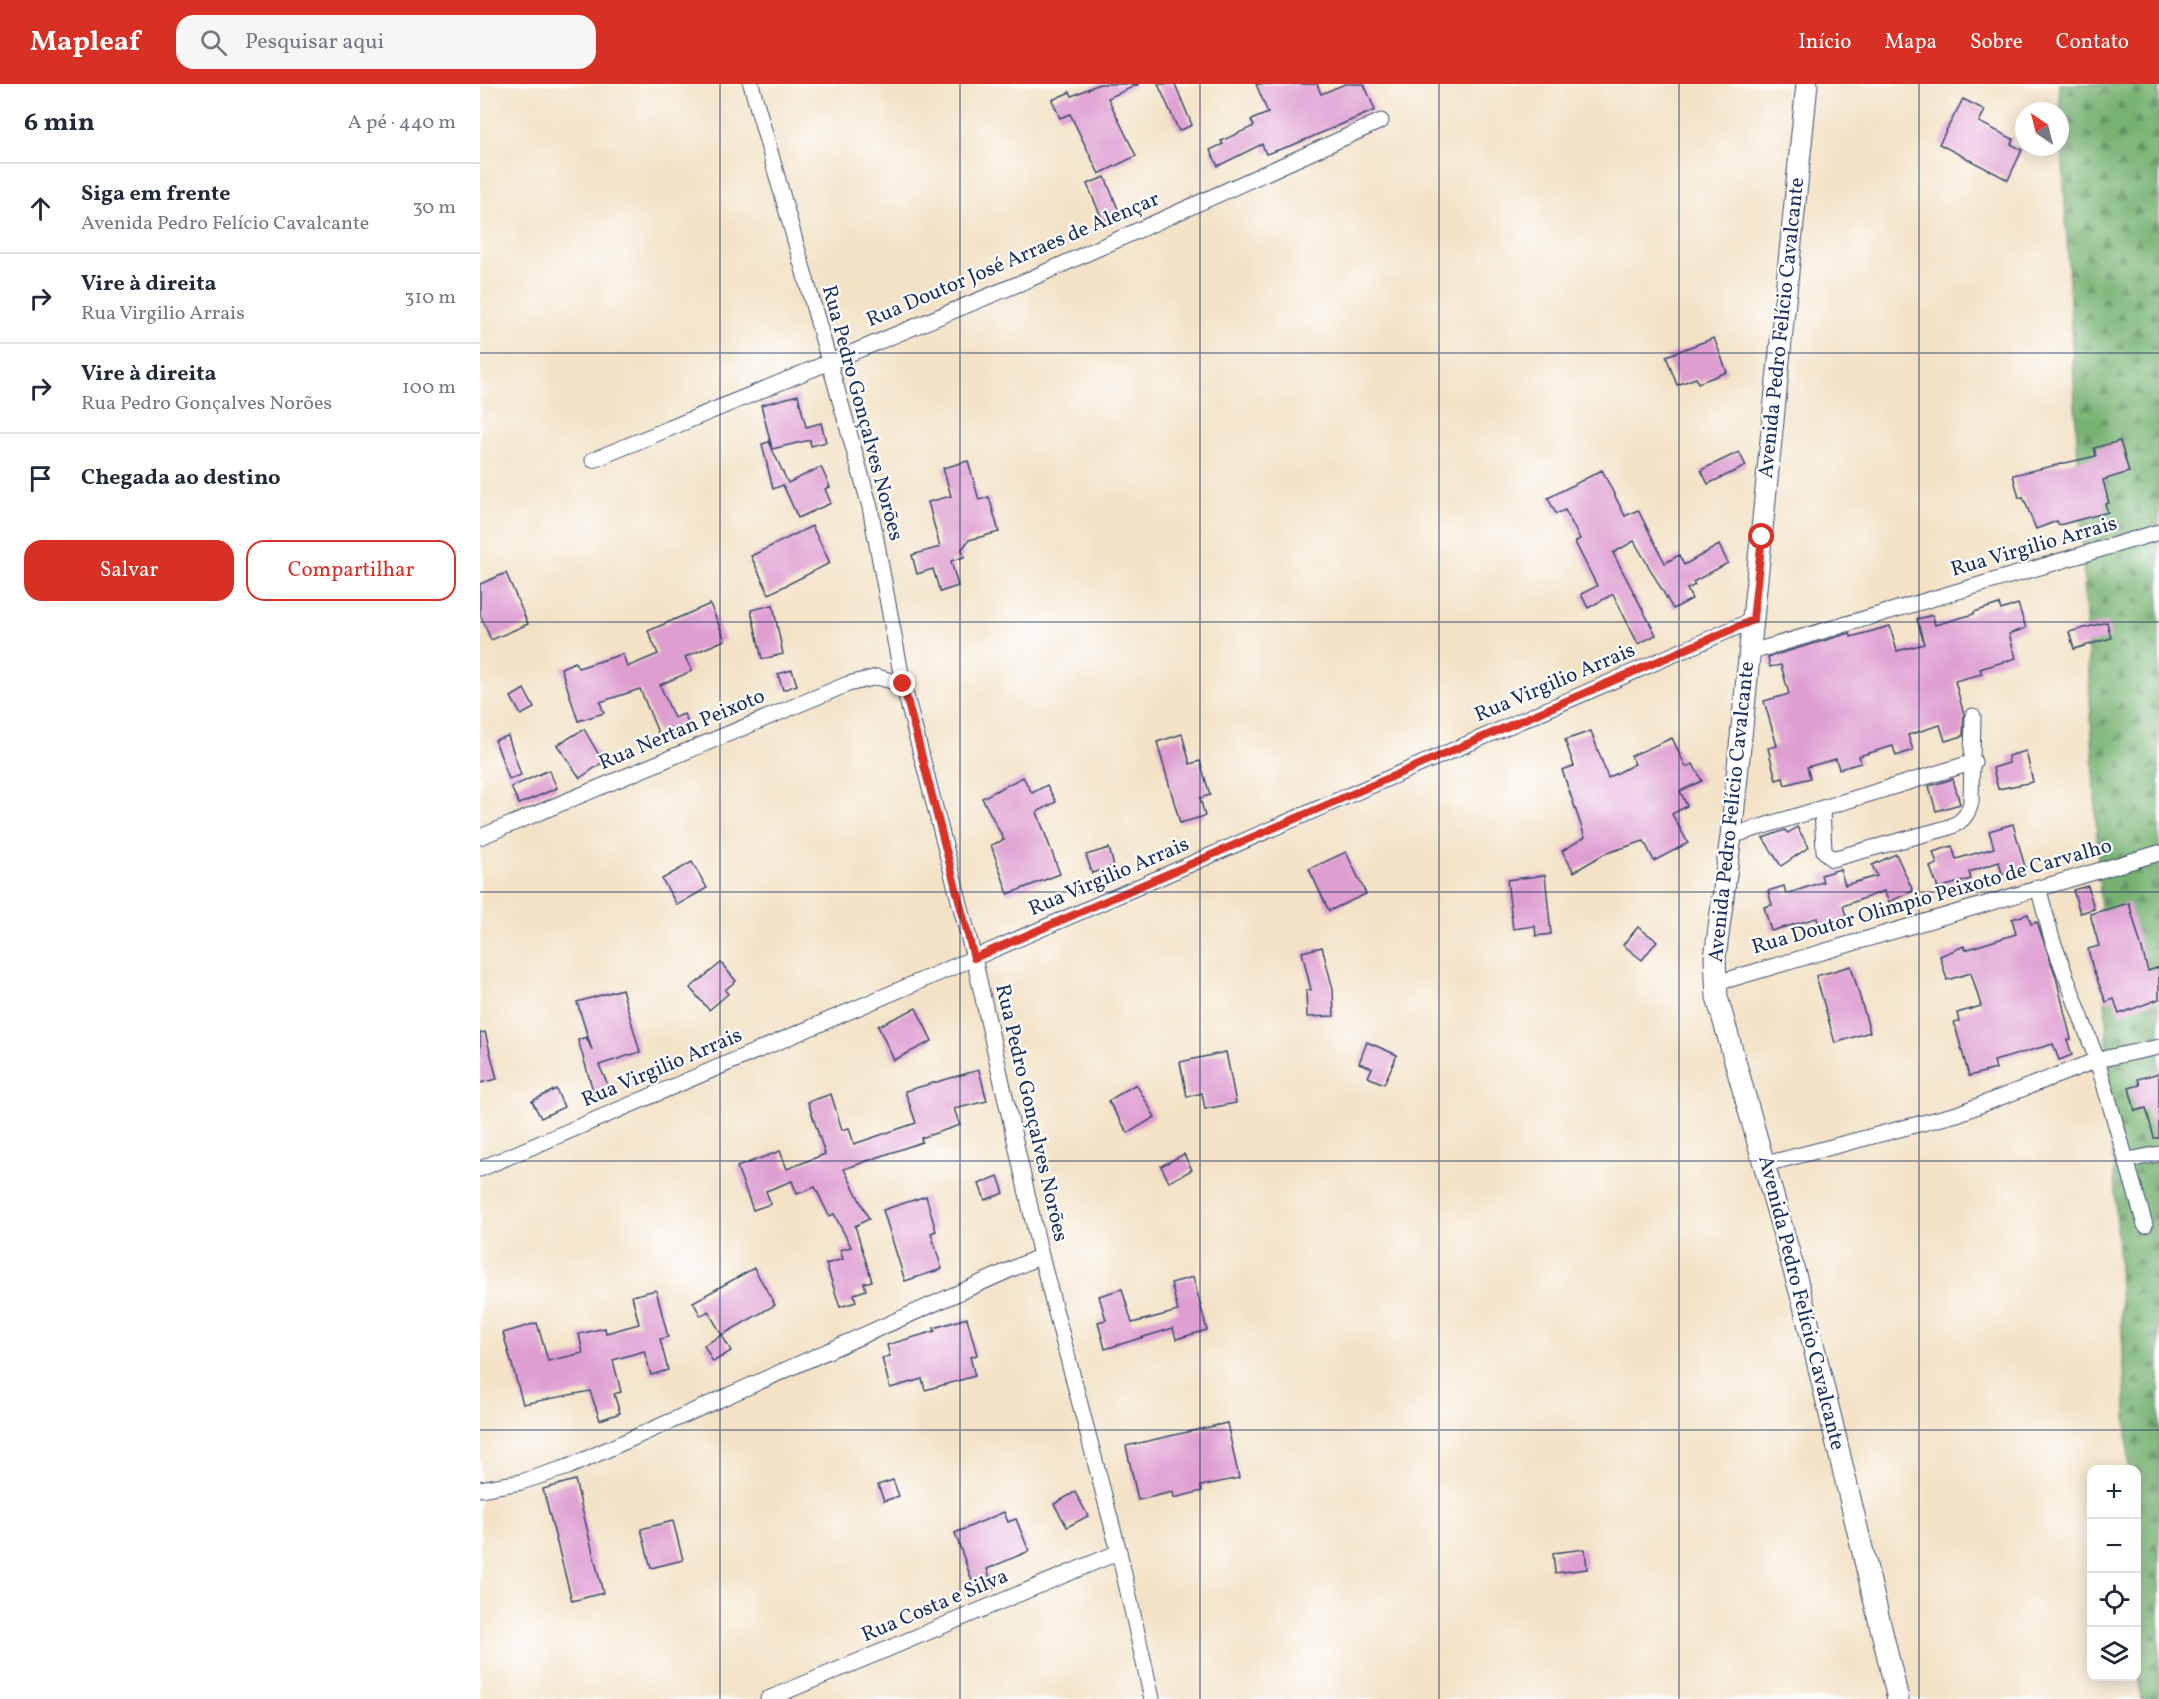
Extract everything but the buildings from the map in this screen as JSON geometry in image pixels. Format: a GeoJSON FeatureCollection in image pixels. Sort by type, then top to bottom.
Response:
{"type":"FeatureCollection","features":[{"type":"Feature","properties":{"kind":"street","name":"Avenida Pedro Felício Cavalcante"},"geometry":{"type":"LineString","coordinates":[[1807,84],[1731,836],[1715,958],[1717,997],[1766,1164],[1823,1380],[1898,1699]]}},
{"type":"Feature","properties":{"kind":"street","name":"Rua Pedro Gonçalves Norões"},"geometry":{"type":"LineString","coordinates":[[754,88],[827,361],[870,507],[903,684],[974,958],[1041,1256],[1119,1552],[1152,1699]]}},
{"type":"Feature","properties":{"kind":"street","name":"Rua Doutor José Arraes de Alençar"},"geometry":{"type":"LineString","coordinates":[[593,460],[827,361],[1030,279],[1381,121]]}},
{"type":"Feature","properties":{"kind":"street","name":"Rua Virgilio Arrais"},"geometry":{"type":"LineString","coordinates":[[1748,653],[2159,532]]}},
{"type":"Feature","properties":{"kind":"street","name":"Rua Virgilio Arrais"},"geometry":{"type":"LineString","coordinates":[[480,1169],[974,958],[1753,620]]}},
{"type":"Feature","properties":{"kind":"street","name":"Rua Nertan Peixoto"},"geometry":{"type":"LineString","coordinates":[[480,837],[848,684],[877,676],[903,684]]}},
{"type":"Feature","properties":{"kind":"street"},"geometry":{"type":"LineString","coordinates":[[1822,808],[1824,851],[1832,859],[1947,828],[1960,822],[1970,809],[1974,762],[1973,716]]}},
{"type":"Feature","properties":{"kind":"street"},"geometry":{"type":"LineString","coordinates":[[1731,836],[1974,762]]}},
{"type":"Feature","properties":{"kind":"street","name":"Rua Doutor Olimpio Peixoto de Carvalho"},"geometry":{"type":"LineString","coordinates":[[1717,982],[2159,853]]}},
{"type":"Feature","properties":{"kind":"street"},"geometry":{"type":"LineString","coordinates":[[2038,887],[2052,939],[2097,1060],[2128,1160],[2145,1226]]}},
{"type":"Feature","properties":{"kind":"street"},"geometry":{"type":"LineString","coordinates":[[1766,1164],[1957,1114],[2097,1060],[2159,1047]]}},
{"type":"Feature","properties":{"kind":"street"},"geometry":{"type":"LineString","coordinates":[[2128,1160],[2159,1154]]}},
{"type":"Feature","properties":{"kind":"street"},"geometry":{"type":"LineString","coordinates":[[480,1489],[521,1482],[568,1467],[1041,1256]]}},
{"type":"Feature","properties":{"kind":"street","name":"Rua Costa e Silva"},"geometry":{"type":"LineString","coordinates":[[768,1699],[1119,1552]]}},
{"type":"Feature","properties":{"kind":"green space"},"geometry":{"type":"Polygon","coordinates":[[[2059,84],[2159,84],[2159,1699],[2141,1699],[2141,1465],[2129,1465],[2063,156],[2069,156],[2069,102],[2060,102],[2059,84]]]}},
{"type":"Feature","properties":{"kind":"route"},"geometry":{"type":"LineString","coordinates":[[903,684],[974,958],[1753,620],[1762,537]]}}]}
